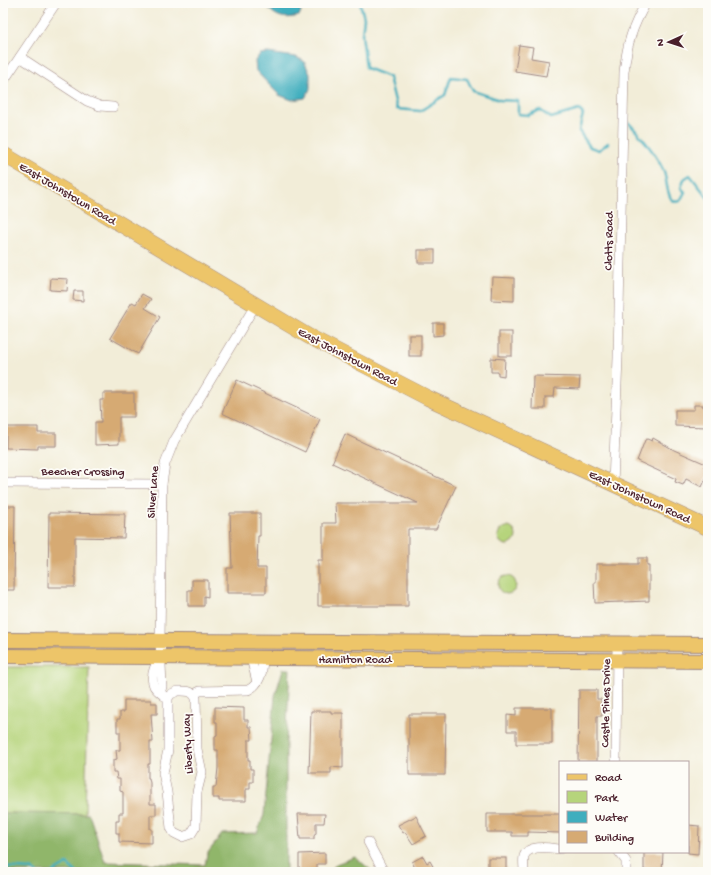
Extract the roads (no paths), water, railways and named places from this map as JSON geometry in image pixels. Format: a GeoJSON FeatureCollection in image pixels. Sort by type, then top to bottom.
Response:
{"type":"FeatureCollection","features":[{"type":"Feature","properties":{"kind":"highway","name":"East Johnstown Road"},"geometry":{"type":"LineString","coordinates":[[3,154],[308,336],[428,398],[708,528]]}},
{"type":"Feature","properties":{"kind":"main road","name":"Hamilton Road"},"geometry":{"type":"LineString","coordinates":[[3,640],[708,644]]}},
{"type":"Feature","properties":{"kind":"main road","name":"Hamilton Road"},"geometry":{"type":"LineString","coordinates":[[3,656],[708,661]]}},
{"type":"Feature","properties":{"kind":"street"},"geometry":{"type":"LineString","coordinates":[[3,82],[56,3]]}},
{"type":"Feature","properties":{"kind":"street","name":"Clotts Road"},"geometry":{"type":"LineString","coordinates":[[613,484],[618,358],[624,72],[627,45],[636,20],[646,3]]}},
{"type":"Feature","properties":{"kind":"street"},"geometry":{"type":"LineString","coordinates":[[20,57],[87,101],[100,106],[113,107]]}},
{"type":"Feature","properties":{"kind":"street","name":"Silver Lane"},"geometry":{"type":"LineString","coordinates":[[160,657],[162,484],[165,464],[174,441],[256,304]]}},
{"type":"Feature","properties":{"kind":"street","name":"Beecher Crossing"},"geometry":{"type":"LineString","coordinates":[[3,483],[162,484]]}},
{"type":"Feature","properties":{"kind":"street","name":"Castle Pines Drive"},"geometry":{"type":"LineString","coordinates":[[616,761],[617,644]]}},
{"type":"Feature","properties":{"kind":"street"},"geometry":{"type":"LineString","coordinates":[[160,657],[154,667],[154,684],[155,688],[168,698],[171,694],[178,691],[188,691],[194,694],[200,691],[248,690],[253,688],[257,682],[257,658]]}},
{"type":"Feature","properties":{"kind":"street","name":"Liberty Way"},"geometry":{"type":"LineString","coordinates":[[168,698],[168,750],[163,773],[167,792],[169,822],[174,833],[182,837],[186,837],[191,834],[196,826],[197,792],[202,772],[197,749],[197,706],[194,694]]}},
{"type":"Feature","properties":{"kind":"street"},"geometry":{"type":"LineString","coordinates":[[368,842],[384,872]]}},
{"type":"Feature","properties":{"kind":"street"},"geometry":{"type":"LineString","coordinates":[[524,872],[523,858],[528,850],[533,848],[559,849]]}},
{"type":"Feature","properties":{"kind":"street"},"geometry":{"type":"LineString","coordinates":[[621,853],[626,862],[626,872]]}},
{"type":"Feature","properties":{"kind":"water"},"geometry":{"type":"Polygon","coordinates":[[[264,3],[298,3],[301,11],[299,16],[288,18],[283,17],[272,12],[264,3]]]}},
{"type":"Feature","properties":{"kind":"water"},"geometry":{"type":"Polygon","coordinates":[[[268,53],[296,57],[304,61],[310,74],[310,89],[305,98],[292,100],[279,95],[256,71],[255,61],[260,54],[268,53]]]}},
{"type":"Feature","properties":{"kind":"waterway"},"geometry":{"type":"LineString","coordinates":[[360,3],[364,18],[362,34],[366,68],[389,77],[397,109],[420,111],[445,95],[451,77],[467,79],[473,91],[500,100],[518,101],[518,114],[528,115],[540,110],[551,118],[579,110],[583,114],[579,131],[590,147],[599,150],[608,143]]}},
{"type":"Feature","properties":{"kind":"waterway"},"geometry":{"type":"LineString","coordinates":[[629,123],[649,146],[661,165],[672,200],[676,202],[680,201],[685,192],[681,188],[684,179],[690,175],[708,198]]}},
{"type":"Feature","properties":{"kind":"waterway"},"geometry":{"type":"LineString","coordinates":[[53,872],[67,864],[76,872]]}},
{"type":"Feature","properties":{"kind":"waterway"},"geometry":{"type":"LineString","coordinates":[[3,867],[31,869],[37,872]]}}]}
